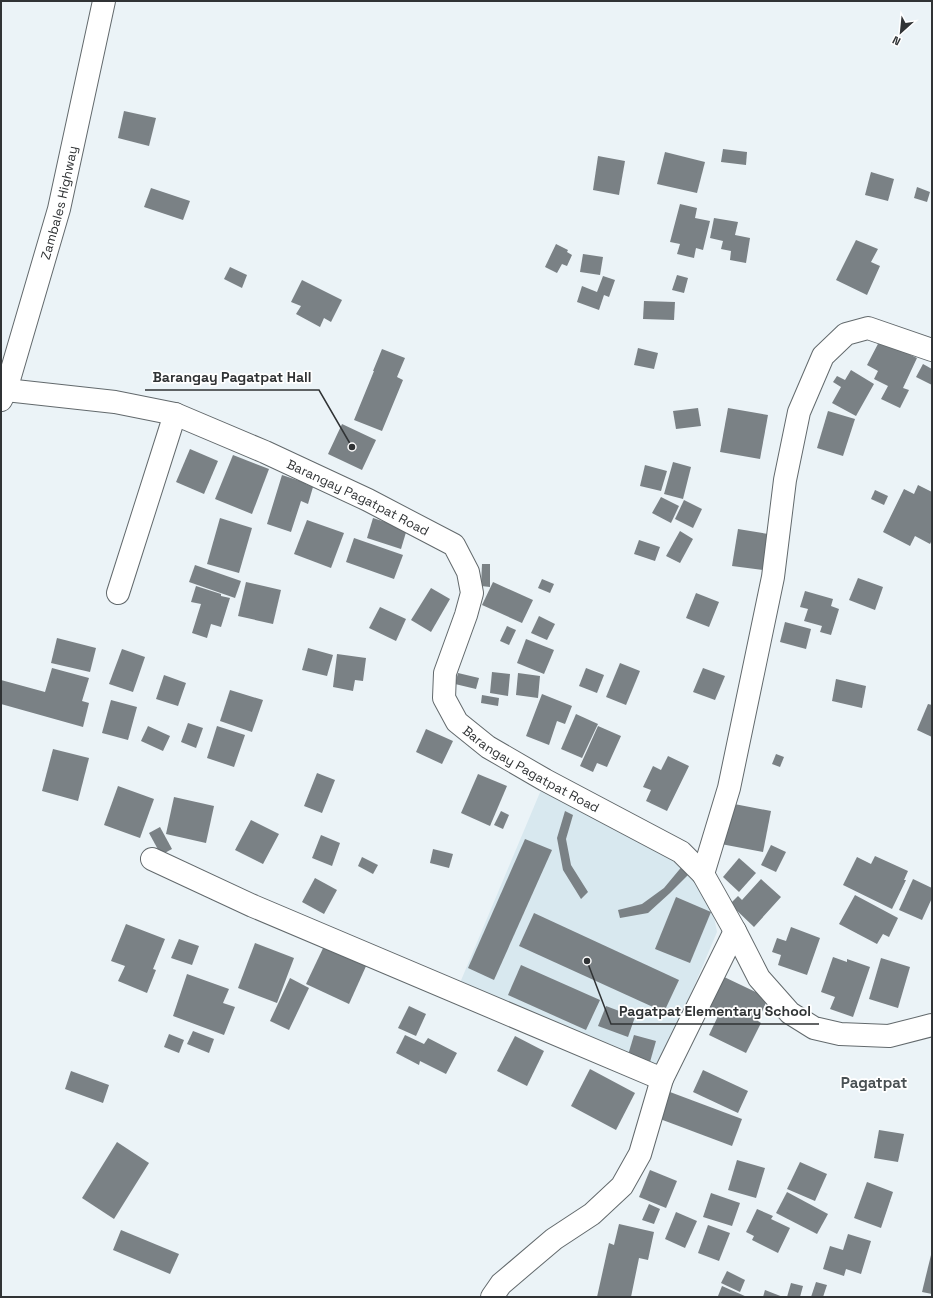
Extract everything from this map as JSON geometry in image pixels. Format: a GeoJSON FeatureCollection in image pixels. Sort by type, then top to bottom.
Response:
{"type":"FeatureCollection","features":[{"type":"Feature","properties":{"kind":"street","name":"Zambales Highway"},"geometry":{"type":"LineString","coordinates":[[4,395],[59,209],[104,1]]}},
{"type":"Feature","properties":{"kind":"street"},"geometry":{"type":"LineString","coordinates":[[703,874],[734,767],[773,577],[785,480],[799,412],[823,356],[846,334],[868,328],[932,350]]}},
{"type":"Feature","properties":{"kind":"street","name":"Barangay Pagatpat Road"},"geometry":{"type":"LineString","coordinates":[[4,395],[115,402],[175,414],[265,452],[340,487],[454,545],[468,572],[472,593],[466,615],[445,673],[444,698],[457,722],[488,747],[545,780],[681,852],[703,874],[759,978],[790,1014],[814,1028],[840,1034],[889,1036],[932,1026]]}},
{"type":"Feature","properties":{"kind":"street"},"geometry":{"type":"LineString","coordinates":[[118,593],[175,414]]}},
{"type":"Feature","properties":{"kind":"street"},"geometry":{"type":"LineString","coordinates":[[152,859],[253,906],[662,1079]]}},
{"type":"Feature","properties":{"kind":"street"},"geometry":{"type":"LineString","coordinates":[[492,1297],[501,1284],[554,1239],[592,1214],[622,1186],[640,1154],[662,1079],[735,931]]}},
{"type":"Feature","properties":{"kind":"shaded area"},"geometry":{"type":"Polygon","coordinates":[[[541,790],[684,860],[713,912],[717,932],[657,1074],[457,990],[541,790]]]}},
{"type":"Feature","properties":{"kind":"building"},"geometry":{"type":"Polygon","coordinates":[[[124,111],[156,118],[149,146],[118,138],[124,111]]]}},
{"type":"Feature","properties":{"kind":"building"},"geometry":{"type":"Polygon","coordinates":[[[723,149],[747,152],[746,165],[721,162],[723,149]]]}},
{"type":"Feature","properties":{"kind":"building"},"geometry":{"type":"Polygon","coordinates":[[[665,152],[705,162],[697,193],[657,184],[665,152]]]}},
{"type":"Feature","properties":{"kind":"building"},"geometry":{"type":"Polygon","coordinates":[[[598,156],[625,161],[619,195],[593,190],[598,156]]]}},
{"type":"Feature","properties":{"kind":"building"},"geometry":{"type":"Polygon","coordinates":[[[871,172],[894,179],[888,201],[865,195],[871,172]]]}},
{"type":"Feature","properties":{"kind":"building"},"geometry":{"type":"Polygon","coordinates":[[[917,187],[930,192],[927,202],[914,198],[917,187]]]}},
{"type":"Feature","properties":{"kind":"building"},"geometry":{"type":"Polygon","coordinates":[[[151,188],[190,201],[183,220],[144,207],[151,188]]]}},
{"type":"Feature","properties":{"kind":"building"},"geometry":{"type":"Polygon","coordinates":[[[680,204],[697,208],[695,218],[710,221],[703,250],[696,248],[694,258],[677,254],[680,244],[670,242],[680,204]]]}},
{"type":"Feature","properties":{"kind":"building"},"geometry":{"type":"Polygon","coordinates":[[[714,218],[738,222],[735,235],[750,238],[746,263],[730,260],[731,251],[721,249],[723,241],[710,238],[714,218]]]}},
{"type":"Feature","properties":{"kind":"building"},"geometry":{"type":"Polygon","coordinates":[[[856,240],[878,249],[871,262],[880,266],[867,295],[836,280],[856,240]]]}},
{"type":"Feature","properties":{"kind":"building"},"geometry":{"type":"Polygon","coordinates":[[[556,244],[568,250],[567,252],[572,255],[567,266],[562,264],[557,273],[545,267],[556,244]]]}},
{"type":"Feature","properties":{"kind":"building"},"geometry":{"type":"Polygon","coordinates":[[[583,254],[603,257],[600,275],[580,272],[583,254]]]}},
{"type":"Feature","properties":{"kind":"building"},"geometry":{"type":"Polygon","coordinates":[[[230,267],[247,275],[242,288],[224,279],[230,267]]]}},
{"type":"Feature","properties":{"kind":"building"},"geometry":{"type":"Polygon","coordinates":[[[677,275],[688,278],[684,293],[672,290],[677,275]]]}},
{"type":"Feature","properties":{"kind":"building"},"geometry":{"type":"Polygon","coordinates":[[[603,276],[615,280],[609,297],[604,295],[599,310],[577,302],[582,286],[597,292],[603,276]]]}},
{"type":"Feature","properties":{"kind":"building"},"geometry":{"type":"Polygon","coordinates":[[[302,280],[342,300],[331,322],[324,318],[320,327],[296,314],[301,306],[291,302],[302,280]]]}},
{"type":"Feature","properties":{"kind":"building"},"geometry":{"type":"Polygon","coordinates":[[[644,301],[675,302],[674,320],[643,319],[644,301]]]}},
{"type":"Feature","properties":{"kind":"building"},"geometry":{"type":"Polygon","coordinates":[[[880,340],[917,358],[903,388],[909,390],[900,408],[881,399],[888,386],[874,379],[878,371],[867,365],[880,340]]]}},
{"type":"Feature","properties":{"kind":"building"},"geometry":{"type":"Polygon","coordinates":[[[638,348],[658,353],[654,369],[634,365],[638,348]]]}},
{"type":"Feature","properties":{"kind":"building"},"geometry":{"type":"Polygon","coordinates":[[[382,349],[405,358],[397,377],[403,380],[382,431],[354,420],[382,349]]]}},
{"type":"Feature","properties":{"kind":"building"},"geometry":{"type":"Polygon","coordinates":[[[923,364],[932,369],[932,385],[916,377],[923,364]]]}},
{"type":"Feature","properties":{"kind":"building"},"geometry":{"type":"Polygon","coordinates":[[[851,370],[874,384],[856,416],[832,403],[841,387],[833,382],[837,376],[845,380],[851,370]]]}},
{"type":"Feature","properties":{"kind":"building"},"geometry":{"type":"Polygon","coordinates":[[[698,408],[701,426],[676,429],[673,411],[698,408]]]}},
{"type":"Feature","properties":{"kind":"building"},"geometry":{"type":"Polygon","coordinates":[[[728,408],[768,415],[760,459],[720,452],[728,408]]]}},
{"type":"Feature","properties":{"kind":"building"},"geometry":{"type":"Polygon","coordinates":[[[828,411],[855,419],[843,456],[817,448],[828,411]]]}},
{"type":"Feature","properties":{"kind":"building"},"geometry":{"type":"Polygon","coordinates":[[[342,424],[376,440],[362,470],[328,454],[342,424]]]}},
{"type":"Feature","properties":{"kind":"building"},"geometry":{"type":"Polygon","coordinates":[[[190,449],[218,461],[204,494],[176,482],[190,449]]]}},
{"type":"Feature","properties":{"kind":"building"},"geometry":{"type":"Polygon","coordinates":[[[233,455],[269,469],[252,514],[215,499],[233,455]]]}},
{"type":"Feature","properties":{"kind":"building"},"geometry":{"type":"Polygon","coordinates":[[[673,462],[691,467],[683,499],[664,494],[673,462]]]}},
{"type":"Feature","properties":{"kind":"building"},"geometry":{"type":"Polygon","coordinates":[[[645,465],[667,471],[661,491],[640,486],[645,465]]]}},
{"type":"Feature","properties":{"kind":"building"},"geometry":{"type":"Polygon","coordinates":[[[282,475],[306,483],[313,487],[308,504],[301,501],[291,532],[267,524],[282,475]]]}},
{"type":"Feature","properties":{"kind":"building"},"geometry":{"type":"Polygon","coordinates":[[[918,485],[932,492],[932,540],[930,544],[915,536],[910,546],[883,532],[904,489],[914,494],[918,485]]]}},
{"type":"Feature","properties":{"kind":"building"},"geometry":{"type":"Polygon","coordinates":[[[875,490],[888,496],[884,505],[871,499],[875,490]]]}},
{"type":"Feature","properties":{"kind":"building"},"geometry":{"type":"Polygon","coordinates":[[[661,497],[679,506],[671,523],[652,513],[661,497]]]}},
{"type":"Feature","properties":{"kind":"building"},"geometry":{"type":"Polygon","coordinates":[[[684,500],[702,509],[693,528],[675,519],[684,500]]]}},
{"type":"Feature","properties":{"kind":"building"},"geometry":{"type":"Polygon","coordinates":[[[220,518],[252,528],[239,573],[207,564],[220,518]]]}},
{"type":"Feature","properties":{"kind":"building"},"geometry":{"type":"Polygon","coordinates":[[[373,518],[407,529],[401,549],[367,538],[373,518]]]}},
{"type":"Feature","properties":{"kind":"building"},"geometry":{"type":"Polygon","coordinates":[[[307,520],[344,533],[331,568],[294,554],[307,520]]]}},
{"type":"Feature","properties":{"kind":"building"},"geometry":{"type":"Polygon","coordinates":[[[738,529],[768,534],[763,570],[732,566],[738,529]]]}},
{"type":"Feature","properties":{"kind":"building"},"geometry":{"type":"Polygon","coordinates":[[[680,531],[693,539],[680,563],[666,556],[680,531]]]}},
{"type":"Feature","properties":{"kind":"building"},"geometry":{"type":"Polygon","coordinates":[[[354,538],[403,555],[394,579],[346,562],[354,538]]]}},
{"type":"Feature","properties":{"kind":"building"},"geometry":{"type":"Polygon","coordinates":[[[639,540],[660,547],[655,561],[634,554],[639,540]]]}},
{"type":"Feature","properties":{"kind":"building"},"geometry":{"type":"Polygon","coordinates":[[[482,564],[490,564],[490,587],[481,586],[482,564]]]}},
{"type":"Feature","properties":{"kind":"building"},"geometry":{"type":"Polygon","coordinates":[[[195,565],[241,581],[235,598],[189,582],[195,565]]]}},
{"type":"Feature","properties":{"kind":"building"},"geometry":{"type":"Polygon","coordinates":[[[858,578],[883,587],[875,610],[849,600],[858,578]]]}},
{"type":"Feature","properties":{"kind":"building"},"geometry":{"type":"Polygon","coordinates":[[[542,579],[554,584],[550,593],[538,588],[542,579]]]}},
{"type":"Feature","properties":{"kind":"building"},"geometry":{"type":"Polygon","coordinates":[[[246,582],[281,590],[273,624],[238,616],[246,582]]]}},
{"type":"Feature","properties":{"kind":"building"},"geometry":{"type":"Polygon","coordinates":[[[493,582],[533,600],[522,623],[482,605],[493,582]]]}},
{"type":"Feature","properties":{"kind":"building"},"geometry":{"type":"Polygon","coordinates":[[[196,586],[230,598],[221,627],[211,624],[207,638],[192,633],[201,604],[191,602],[196,586]]]}},
{"type":"Feature","properties":{"kind":"building"},"geometry":{"type":"Polygon","coordinates":[[[431,588],[450,599],[431,632],[411,620],[431,588]]]}},
{"type":"Feature","properties":{"kind":"building"},"geometry":{"type":"Polygon","coordinates":[[[805,591],[833,599],[831,606],[839,609],[831,635],[820,632],[822,626],[804,621],[808,609],[800,607],[805,591]]]}},
{"type":"Feature","properties":{"kind":"building"},"geometry":{"type":"Polygon","coordinates":[[[696,593],[719,602],[709,627],[686,618],[696,593]]]}},
{"type":"Feature","properties":{"kind":"building"},"geometry":{"type":"Polygon","coordinates":[[[380,607],[406,619],[396,641],[369,628],[380,607]]]}},
{"type":"Feature","properties":{"kind":"building"},"geometry":{"type":"Polygon","coordinates":[[[539,616],[555,624],[547,640],[531,633],[539,616]]]}},
{"type":"Feature","properties":{"kind":"building"},"geometry":{"type":"Polygon","coordinates":[[[785,622],[811,629],[806,649],[780,642],[785,622]]]}},
{"type":"Feature","properties":{"kind":"building"},"geometry":{"type":"Polygon","coordinates":[[[507,626],[516,630],[509,645],[500,641],[507,626]]]}},
{"type":"Feature","properties":{"kind":"building"},"geometry":{"type":"Polygon","coordinates":[[[57,638],[96,648],[90,672],[51,663],[57,638]]]}},
{"type":"Feature","properties":{"kind":"building"},"geometry":{"type":"Polygon","coordinates":[[[526,639],[554,650],[544,674],[517,663],[526,639]]]}},
{"type":"Feature","properties":{"kind":"building"},"geometry":{"type":"Polygon","coordinates":[[[308,648],[333,655],[327,676],[302,670],[308,648]]]}},
{"type":"Feature","properties":{"kind":"building"},"geometry":{"type":"Polygon","coordinates":[[[122,649],[145,657],[133,692],[109,684],[122,649]]]}},
{"type":"Feature","properties":{"kind":"building"},"geometry":{"type":"Polygon","coordinates":[[[337,654],[366,658],[363,681],[355,680],[353,691],[333,687],[337,654]]]}},
{"type":"Feature","properties":{"kind":"building"},"geometry":{"type":"Polygon","coordinates":[[[620,663],[640,671],[626,705],[606,697],[620,663]]]}},
{"type":"Feature","properties":{"kind":"building"},"geometry":{"type":"Polygon","coordinates":[[[52,668],[89,678],[82,701],[89,703],[83,727],[1,704],[1,680],[45,692],[52,668]]]}},
{"type":"Feature","properties":{"kind":"building"},"geometry":{"type":"Polygon","coordinates":[[[586,668],[604,675],[597,693],[579,686],[586,668]]]}},
{"type":"Feature","properties":{"kind":"building"},"geometry":{"type":"Polygon","coordinates":[[[703,668],[725,676],[715,700],[693,692],[703,668]]]}},
{"type":"Feature","properties":{"kind":"building"},"geometry":{"type":"Polygon","coordinates":[[[492,672],[510,674],[508,696],[490,693],[492,672]]]}},
{"type":"Feature","properties":{"kind":"building"},"geometry":{"type":"Polygon","coordinates":[[[458,673],[479,678],[476,689],[455,684],[458,673]]]}},
{"type":"Feature","properties":{"kind":"building"},"geometry":{"type":"Polygon","coordinates":[[[518,673],[540,676],[538,698],[516,695],[518,673]]]}},
{"type":"Feature","properties":{"kind":"building"},"geometry":{"type":"Polygon","coordinates":[[[164,675],[186,683],[178,706],[156,699],[164,675]]]}},
{"type":"Feature","properties":{"kind":"building"},"geometry":{"type":"Polygon","coordinates":[[[836,679],[866,686],[862,708],[832,701],[836,679]]]}},
{"type":"Feature","properties":{"kind":"building"},"geometry":{"type":"Polygon","coordinates":[[[230,690],[263,700],[252,732],[220,721],[230,690]]]}},
{"type":"Feature","properties":{"kind":"building"},"geometry":{"type":"Polygon","coordinates":[[[542,694],[572,706],[565,724],[557,721],[549,745],[526,736],[542,694]]]}},
{"type":"Feature","properties":{"kind":"building"},"geometry":{"type":"Polygon","coordinates":[[[482,695],[499,698],[498,706],[481,703],[482,695]]]}},
{"type":"Feature","properties":{"kind":"building"},"geometry":{"type":"Polygon","coordinates":[[[111,700],[137,707],[128,740],[102,733],[111,700]]]}},
{"type":"Feature","properties":{"kind":"building"},"geometry":{"type":"Polygon","coordinates":[[[928,704],[932,705],[932,737],[917,730],[928,704]]]}},
{"type":"Feature","properties":{"kind":"building"},"geometry":{"type":"Polygon","coordinates":[[[576,714],[598,724],[582,758],[561,749],[576,714]]]}},
{"type":"Feature","properties":{"kind":"building"},"geometry":{"type":"Polygon","coordinates":[[[188,723],[203,728],[196,748],[181,742],[188,723]]]}},
{"type":"Feature","properties":{"kind":"building"},"geometry":{"type":"Polygon","coordinates":[[[148,726],[170,736],[163,751],[141,741],[148,726]]]}},
{"type":"Feature","properties":{"kind":"building"},"geometry":{"type":"Polygon","coordinates":[[[217,726],[245,735],[234,767],[207,758],[217,726]]]}},
{"type":"Feature","properties":{"kind":"building"},"geometry":{"type":"Polygon","coordinates":[[[598,726],[621,736],[607,767],[597,763],[593,772],[580,766],[598,726]]]}},
{"type":"Feature","properties":{"kind":"building"},"geometry":{"type":"Polygon","coordinates":[[[426,729],[453,741],[442,764],[416,752],[426,729]]]}},
{"type":"Feature","properties":{"kind":"building"},"geometry":{"type":"Polygon","coordinates":[[[53,749],[89,758],[78,801],[42,791],[53,749]]]}},
{"type":"Feature","properties":{"kind":"building"},"geometry":{"type":"Polygon","coordinates":[[[776,754],[784,757],[780,767],[772,764],[776,754]]]}},
{"type":"Feature","properties":{"kind":"building"},"geometry":{"type":"Polygon","coordinates":[[[668,756],[689,766],[667,811],[646,801],[651,790],[643,787],[653,766],[661,770],[668,756]]]}},
{"type":"Feature","properties":{"kind":"building"},"geometry":{"type":"Polygon","coordinates":[[[317,773],[335,780],[322,813],[304,806],[317,773]]]}},
{"type":"Feature","properties":{"kind":"building"},"geometry":{"type":"Polygon","coordinates":[[[478,774],[507,786],[490,826],[461,813],[478,774]]]}},
{"type":"Feature","properties":{"kind":"building"},"geometry":{"type":"Polygon","coordinates":[[[118,786],[154,799],[140,838],[104,825],[118,786]]]}},
{"type":"Feature","properties":{"kind":"building"},"geometry":{"type":"Polygon","coordinates":[[[174,797],[214,806],[206,843],[166,834],[174,797]]]}},
{"type":"Feature","properties":{"kind":"building"},"geometry":{"type":"Polygon","coordinates":[[[729,803],[771,811],[763,852],[721,844],[729,803]]]}},
{"type":"Feature","properties":{"kind":"building"},"geometry":{"type":"Polygon","coordinates":[[[501,811],[509,815],[503,829],[494,825],[501,811]]]}},
{"type":"Feature","properties":{"kind":"building"},"geometry":{"type":"Polygon","coordinates":[[[565,811],[573,815],[566,839],[571,865],[588,892],[581,899],[563,870],[557,838],[565,811]]]}},
{"type":"Feature","properties":{"kind":"building"},"geometry":{"type":"Polygon","coordinates":[[[251,820],[279,834],[263,864],[235,850],[251,820]]]}},
{"type":"Feature","properties":{"kind":"building"},"geometry":{"type":"Polygon","coordinates":[[[160,827],[172,849],[161,855],[149,833],[160,827]]]}},
{"type":"Feature","properties":{"kind":"building"},"geometry":{"type":"Polygon","coordinates":[[[321,835],[340,843],[332,866],[312,858],[321,835]]]}},
{"type":"Feature","properties":{"kind":"building"},"geometry":{"type":"Polygon","coordinates":[[[525,839],[552,850],[494,980],[468,968],[525,839]]]}},
{"type":"Feature","properties":{"kind":"building"},"geometry":{"type":"Polygon","coordinates":[[[771,845],[786,852],[776,872],[761,865],[771,845]]]}},
{"type":"Feature","properties":{"kind":"building"},"geometry":{"type":"Polygon","coordinates":[[[433,849],[453,854],[449,868],[430,863],[433,849]]]}},
{"type":"Feature","properties":{"kind":"building"},"geometry":{"type":"Polygon","coordinates":[[[875,856],[908,871],[904,880],[906,880],[892,909],[843,885],[857,857],[871,864],[875,856]]]}},
{"type":"Feature","properties":{"kind":"building"},"geometry":{"type":"Polygon","coordinates":[[[362,857],[378,865],[373,874],[358,866],[362,857]]]}},
{"type":"Feature","properties":{"kind":"building"},"geometry":{"type":"Polygon","coordinates":[[[739,858],[756,873],[739,892],[723,877],[739,858]]]}},
{"type":"Feature","properties":{"kind":"building"},"geometry":{"type":"Polygon","coordinates":[[[684,864],[690,873],[648,913],[620,918],[618,910],[642,904],[664,888],[684,864]]]}},
{"type":"Feature","properties":{"kind":"building"},"geometry":{"type":"Polygon","coordinates":[[[315,878],[337,890],[324,914],[302,902],[315,878]]]}},
{"type":"Feature","properties":{"kind":"building"},"geometry":{"type":"Polygon","coordinates":[[[761,879],[781,897],[754,927],[730,904],[738,896],[742,900],[761,879]]]}},
{"type":"Feature","properties":{"kind":"building"},"geometry":{"type":"Polygon","coordinates":[[[913,879],[932,888],[932,898],[922,920],[899,910],[913,879]]]}},
{"type":"Feature","properties":{"kind":"building"},"geometry":{"type":"Polygon","coordinates":[[[855,895],[898,918],[889,937],[883,934],[877,944],[839,924],[855,895]]]}},
{"type":"Feature","properties":{"kind":"building"},"geometry":{"type":"Polygon","coordinates":[[[676,897],[711,912],[690,963],[655,949],[676,897]]]}},
{"type":"Feature","properties":{"kind":"building"},"geometry":{"type":"Polygon","coordinates":[[[534,913],[679,980],[664,1012],[519,946],[534,913]]]}},
{"type":"Feature","properties":{"kind":"building"},"geometry":{"type":"Polygon","coordinates":[[[126,924],[165,939],[153,969],[156,970],[147,993],[118,981],[125,966],[111,961],[126,924]]]}},
{"type":"Feature","properties":{"kind":"building"},"geometry":{"type":"Polygon","coordinates":[[[791,927],[820,938],[807,975],[778,965],[781,955],[772,952],[777,938],[786,941],[791,927]]]}},
{"type":"Feature","properties":{"kind":"building"},"geometry":{"type":"Polygon","coordinates":[[[179,939],[199,946],[192,965],[171,958],[179,939]]]}},
{"type":"Feature","properties":{"kind":"building"},"geometry":{"type":"Polygon","coordinates":[[[255,943],[294,958],[277,1003],[238,988],[255,943]]]}},
{"type":"Feature","properties":{"kind":"building"},"geometry":{"type":"Polygon","coordinates":[[[325,944],[367,964],[349,1004],[306,984],[325,944]]]}},
{"type":"Feature","properties":{"kind":"building"},"geometry":{"type":"Polygon","coordinates":[[[833,957],[847,962],[847,959],[870,967],[853,1017],[830,1009],[835,997],[821,992],[833,957]]]}},
{"type":"Feature","properties":{"kind":"building"},"geometry":{"type":"Polygon","coordinates":[[[881,958],[910,967],[898,1008],[869,999],[881,958]]]}},
{"type":"Feature","properties":{"kind":"building"},"geometry":{"type":"Polygon","coordinates":[[[521,965],[600,1000],[586,1030],[508,995],[521,965]]]}},
{"type":"Feature","properties":{"kind":"building"},"geometry":{"type":"Polygon","coordinates":[[[187,974],[229,989],[223,1003],[235,1007],[224,1035],[173,1016],[187,974]]]}},
{"type":"Feature","properties":{"kind":"building"},"geometry":{"type":"Polygon","coordinates":[[[720,975],[768,998],[758,1021],[761,1023],[746,1053],[709,1035],[719,1014],[705,1007],[720,975]]]}},
{"type":"Feature","properties":{"kind":"building"},"geometry":{"type":"Polygon","coordinates":[[[290,978],[309,988],[289,1030],[270,1021],[290,978]]]}},
{"type":"Feature","properties":{"kind":"building"},"geometry":{"type":"Polygon","coordinates":[[[409,1006],[426,1014],[416,1036],[398,1028],[409,1006]]]}},
{"type":"Feature","properties":{"kind":"building"},"geometry":{"type":"Polygon","coordinates":[[[606,1006],[635,1017],[628,1037],[598,1026],[606,1006]]]}},
{"type":"Feature","properties":{"kind":"building"},"geometry":{"type":"Polygon","coordinates":[[[193,1031],[214,1039],[209,1053],[187,1044],[193,1031]]]}},
{"type":"Feature","properties":{"kind":"building"},"geometry":{"type":"Polygon","coordinates":[[[169,1034],[184,1040],[179,1053],[164,1047],[169,1034]]]}},
{"type":"Feature","properties":{"kind":"building"},"geometry":{"type":"Polygon","coordinates":[[[405,1035],[424,1044],[428,1038],[457,1053],[446,1074],[420,1061],[419,1065],[396,1053],[405,1035]]]}},
{"type":"Feature","properties":{"kind":"building"},"geometry":{"type":"Polygon","coordinates":[[[634,1035],[656,1041],[650,1062],[628,1055],[634,1035]]]}},
{"type":"Feature","properties":{"kind":"building"},"geometry":{"type":"Polygon","coordinates":[[[515,1036],[544,1051],[527,1086],[497,1071],[515,1036]]]}},
{"type":"Feature","properties":{"kind":"building"},"geometry":{"type":"Polygon","coordinates":[[[590,1069],[635,1093],[616,1130],[571,1106],[590,1069]]]}},
{"type":"Feature","properties":{"kind":"building"},"geometry":{"type":"Polygon","coordinates":[[[703,1070],[748,1091],[738,1113],[693,1092],[703,1070]]]}},
{"type":"Feature","properties":{"kind":"building"},"geometry":{"type":"Polygon","coordinates":[[[71,1071],[109,1085],[103,1103],[65,1089],[71,1071]]]}},
{"type":"Feature","properties":{"kind":"building"},"geometry":{"type":"Polygon","coordinates":[[[670,1092],[742,1119],[732,1146],[660,1119],[670,1092]]]}},
{"type":"Feature","properties":{"kind":"building"},"geometry":{"type":"Polygon","coordinates":[[[879,1130],[904,1134],[898,1162],[874,1158],[879,1130]]]}},
{"type":"Feature","properties":{"kind":"building"},"geometry":{"type":"Polygon","coordinates":[[[117,1142],[149,1163],[114,1219],[82,1198],[117,1142]]]}},
{"type":"Feature","properties":{"kind":"building"},"geometry":{"type":"Polygon","coordinates":[[[737,1160],[765,1168],[756,1198],[728,1190],[737,1160]]]}},
{"type":"Feature","properties":{"kind":"building"},"geometry":{"type":"Polygon","coordinates":[[[800,1162],[827,1174],[815,1201],[787,1189],[800,1162]]]}},
{"type":"Feature","properties":{"kind":"building"},"geometry":{"type":"Polygon","coordinates":[[[650,1170],[677,1181],[666,1208],[639,1197],[650,1170]]]}},
{"type":"Feature","properties":{"kind":"building"},"geometry":{"type":"Polygon","coordinates":[[[867,1182],[893,1192],[881,1228],[854,1218],[867,1182]]]}},
{"type":"Feature","properties":{"kind":"building"},"geometry":{"type":"Polygon","coordinates":[[[787,1192],[828,1214],[817,1234],[776,1213],[787,1192]]]}},
{"type":"Feature","properties":{"kind":"building"},"geometry":{"type":"Polygon","coordinates":[[[711,1193],[740,1203],[732,1226],[703,1217],[711,1193]]]}},
{"type":"Feature","properties":{"kind":"building"},"geometry":{"type":"Polygon","coordinates":[[[649,1204],[660,1209],[654,1224],[642,1220],[649,1204]]]}},
{"type":"Feature","properties":{"kind":"building"},"geometry":{"type":"Polygon","coordinates":[[[757,1209],[773,1216],[771,1219],[790,1228],[778,1253],[752,1240],[754,1236],[746,1232],[757,1209]]]}},
{"type":"Feature","properties":{"kind":"building"},"geometry":{"type":"Polygon","coordinates":[[[676,1212],[697,1221],[685,1248],[665,1239],[676,1212]]]}},
{"type":"Feature","properties":{"kind":"building"},"geometry":{"type":"Polygon","coordinates":[[[619,1224],[654,1232],[648,1260],[639,1258],[631,1297],[597,1297],[609,1243],[614,1245],[619,1224]]]}},
{"type":"Feature","properties":{"kind":"building"},"geometry":{"type":"Polygon","coordinates":[[[708,1225],[730,1233],[719,1261],[698,1253],[708,1225]]]}},
{"type":"Feature","properties":{"kind":"building"},"geometry":{"type":"Polygon","coordinates":[[[121,1230],[179,1254],[170,1274],[113,1250],[121,1230]]]}},
{"type":"Feature","properties":{"kind":"building"},"geometry":{"type":"Polygon","coordinates":[[[848,1234],[871,1241],[861,1274],[846,1269],[844,1276],[823,1269],[830,1246],[843,1250],[848,1234]]]}},
{"type":"Feature","properties":{"kind":"building"},"geometry":{"type":"Polygon","coordinates":[[[931,1255],[932,1256],[932,1294],[922,1292],[931,1255]]]}},
{"type":"Feature","properties":{"kind":"building"},"geometry":{"type":"Polygon","coordinates":[[[727,1271],[745,1280],[740,1292],[721,1283],[727,1271]]]}},
{"type":"Feature","properties":{"kind":"building"},"geometry":{"type":"Polygon","coordinates":[[[816,1282],[827,1285],[823,1297],[811,1297],[816,1282]]]}},
{"type":"Feature","properties":{"kind":"building"},"geometry":{"type":"Polygon","coordinates":[[[791,1283],[803,1286],[800,1297],[787,1297],[791,1283]]]}},
{"type":"Feature","properties":{"kind":"building"},"geometry":{"type":"Polygon","coordinates":[[[722,1286],[747,1297],[718,1296],[722,1286]]]}},
{"type":"Feature","properties":{"kind":"building"},"geometry":{"type":"Polygon","coordinates":[[[765,1290],[783,1297],[763,1297],[765,1290]]]}},
{"type":"Feature","properties":{"kind":"place","name":"Barangay Pagatpat Hall"},"geometry":{"type":"Point","coordinates":[352,447]}},
{"type":"Feature","properties":{"kind":"place","name":"Pagatpat Elementary School"},"geometry":{"type":"Point","coordinates":[587,961]}},
{"type":"Feature","properties":{"kind":"district","name":"Pagatpat"},"geometry":{"type":"Point","coordinates":[874,1083]}}]}
